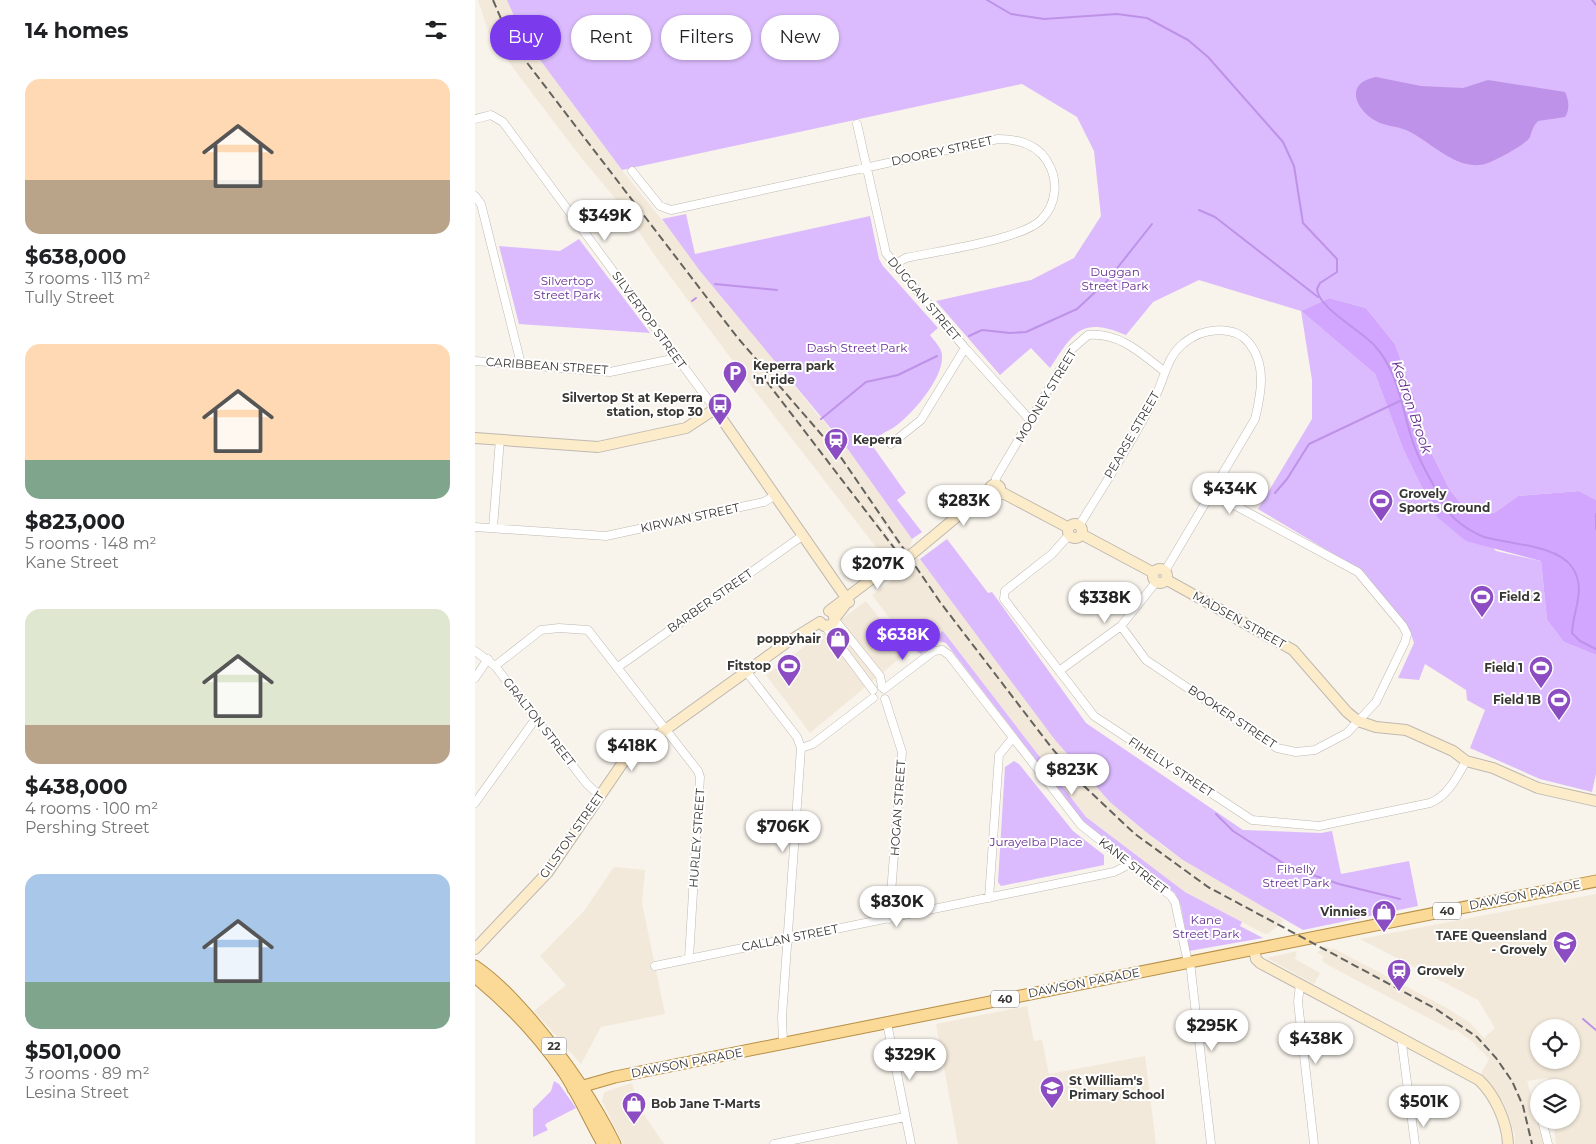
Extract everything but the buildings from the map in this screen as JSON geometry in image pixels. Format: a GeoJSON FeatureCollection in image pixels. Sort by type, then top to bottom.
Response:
{"type":"FeatureCollection","features":[{"type":"Feature","properties":{"kind":"main road","name":"DAWSON PARADE"},"geometry":{"type":"LineString","coordinates":[[578,1087],[783,1043],[1596,881]]}},
{"type":"Feature","properties":{"kind":"main road","name":"22"},"geometry":{"type":"LineString","coordinates":[[475,966],[510,995],[557,1049],[578,1087],[615,1144]]}},
{"type":"Feature","properties":{"kind":"main road","name":"22"},"geometry":{"type":"LineString","coordinates":[[475,977],[505,1004],[578,1087],[603,1144]]}},
{"type":"Feature","properties":{"kind":"street","name":"SILVERTOP STREET"},"geometry":{"type":"LineString","coordinates":[[475,119],[491,116],[503,122],[715,409],[774,496]]}},
{"type":"Feature","properties":{"kind":"street","name":"DUGGAN STREET"},"geometry":{"type":"LineString","coordinates":[[857,124],[885,253],[893,265],[965,348],[1030,420]]}},
{"type":"Feature","properties":{"kind":"street","name":"DOOREY STREET"},"geometry":{"type":"LineString","coordinates":[[632,171],[660,206],[671,210],[998,139],[1022,140],[1043,154],[1054,176],[1054,201],[1041,221],[1017,234],[906,258],[893,265]]}},
{"type":"Feature","properties":{"kind":"street"},"geometry":{"type":"LineString","coordinates":[[475,196],[481,204],[521,364]]}},
{"type":"Feature","properties":{"kind":"street","name":"PEARSE STREET"},"geometry":{"type":"LineString","coordinates":[[1075,531],[1156,395],[1171,356],[1185,342],[1212,330],[1231,331],[1247,340],[1260,363],[1261,394],[1255,419],[1211,493],[1166,576]]}},
{"type":"Feature","properties":{"kind":"street","name":"MOONEY STREET"},"geometry":{"type":"LineString","coordinates":[[995,490],[996,478],[1072,349],[1089,335],[1116,338],[1139,351],[1165,372]]}},
{"type":"Feature","properties":{"kind":"street"},"geometry":{"type":"LineString","coordinates":[[891,444],[921,420],[965,348]]}},
{"type":"Feature","properties":{"kind":"street","name":"CARIBBEAN STREET"},"geometry":{"type":"LineString","coordinates":[[475,361],[611,372],[677,358]]}},
{"type":"Feature","properties":{"kind":"street"},"geometry":{"type":"LineString","coordinates":[[475,438],[598,446],[685,428],[715,409]]}},
{"type":"Feature","properties":{"kind":"street"},"geometry":{"type":"LineString","coordinates":[[493,528],[500,440]]}},
{"type":"Feature","properties":{"kind":"street"},"geometry":{"type":"LineString","coordinates":[[995,490],[1075,531],[1162,583],[1166,576]]}},
{"type":"Feature","properties":{"kind":"street","name":"GILSTON STREET"},"geometry":{"type":"LineString","coordinates":[[475,949],[548,872],[626,758],[807,628],[829,619],[847,600],[883,570],[900,564],[971,505],[995,490]]}},
{"type":"Feature","properties":{"kind":"street","name":"BOOKER STREET"},"geometry":{"type":"LineString","coordinates":[[1121,626],[1147,660],[1277,748],[1296,752],[1315,750],[1338,739],[1358,721],[1380,694],[1405,642],[1406,630],[1358,572],[1211,493]]}},
{"type":"Feature","properties":{"kind":"street"},"geometry":{"type":"LineString","coordinates":[[774,496],[847,600]]}},
{"type":"Feature","properties":{"kind":"street","name":"KIRWAN STREET"},"geometry":{"type":"LineString","coordinates":[[475,527],[606,536],[764,502],[774,496]]}},
{"type":"Feature","properties":{"kind":"street","name":"FIHELLY STREET"},"geometry":{"type":"LineString","coordinates":[[1075,531],[1052,554],[1005,591],[1004,599],[1097,719],[1252,820],[1319,826],[1430,803],[1437,801],[1450,788],[1466,760]]}},
{"type":"Feature","properties":{"kind":"street","name":"BARBER STREET"},"geometry":{"type":"LineString","coordinates":[[618,667],[802,536]]}},
{"type":"Feature","properties":{"kind":"street","name":"MADSEN STREET"},"geometry":{"type":"LineString","coordinates":[[1166,576],[1293,650],[1347,712],[1358,721],[1376,727],[1406,730],[1453,751],[1466,760],[1493,768],[1537,788],[1596,801]]}},
{"type":"Feature","properties":{"kind":"street"},"geometry":{"type":"LineString","coordinates":[[1059,671],[1121,626],[1155,578]]}},
{"type":"Feature","properties":{"kind":"street"},"geometry":{"type":"LineString","coordinates":[[829,619],[882,679],[883,688],[887,695],[885,699],[879,702],[873,694],[829,619]]}},
{"type":"Feature","properties":{"kind":"street","name":"HURLEY STREET"},"geometry":{"type":"LineString","coordinates":[[495,666],[541,630],[559,628],[590,632],[666,728],[700,776],[689,958]]}},
{"type":"Feature","properties":{"kind":"street","name":"KANE STREET"},"geometry":{"type":"LineString","coordinates":[[883,688],[934,651],[942,650],[949,655],[1081,825],[1171,896],[1175,902],[1189,962],[1211,1144]]}},
{"type":"Feature","properties":{"kind":"street","name":"GRALTON STREET"},"geometry":{"type":"LineString","coordinates":[[475,651],[495,666],[587,784],[600,796]]}},
{"type":"Feature","properties":{"kind":"street"},"geometry":{"type":"LineString","coordinates":[[475,678],[488,659]]}},
{"type":"Feature","properties":{"kind":"street"},"geometry":{"type":"LineString","coordinates":[[746,672],[797,737],[801,748],[782,1017],[783,1043]]}},
{"type":"Feature","properties":{"kind":"street"},"geometry":{"type":"LineString","coordinates":[[801,748],[813,744],[873,694],[876,687],[883,688]]}},
{"type":"Feature","properties":{"kind":"street","name":"HOGAN STREET"},"geometry":{"type":"LineString","coordinates":[[885,699],[902,752],[889,919]]}},
{"type":"Feature","properties":{"kind":"street"},"geometry":{"type":"LineString","coordinates":[[475,803],[536,718]]}},
{"type":"Feature","properties":{"kind":"street"},"geometry":{"type":"LineString","coordinates":[[989,898],[999,755],[1012,738]]}},
{"type":"Feature","properties":{"kind":"street","name":"CALLAN STREET"},"geometry":{"type":"LineString","coordinates":[[655,966],[1114,872],[1130,864]]}},
{"type":"Feature","properties":{"kind":"street"},"geometry":{"type":"LineString","coordinates":[[1254,949],[1256,959],[1260,963],[1482,1083],[1505,1123],[1508,1144]]}},
{"type":"Feature","properties":{"kind":"street"},"geometry":{"type":"LineString","coordinates":[[1301,984],[1298,1002],[1315,1144]]}},
{"type":"Feature","properties":{"kind":"street"},"geometry":{"type":"LineString","coordinates":[[887,1023],[911,1144]]}},
{"type":"Feature","properties":{"kind":"street"},"geometry":{"type":"LineString","coordinates":[[1404,1040],[1402,1044],[1415,1144]]}},
{"type":"Feature","properties":{"kind":"street"},"geometry":{"type":"LineString","coordinates":[[774,1144],[905,1117]]}},
{"type":"Feature","properties":{"kind":"street"},"geometry":{"type":"LineString","coordinates":[[1544,1129],[1548,1144]]}},
{"type":"Feature","properties":{"kind":"shaded area"},"geometry":{"type":"Polygon","coordinates":[[[478,0],[507,0],[513,15],[490,15],[490,35],[478,0]]]}},
{"type":"Feature","properties":{"kind":"shaded area"},"geometry":{"type":"Polygon","coordinates":[[[508,60],[540,60],[622,170],[817,414],[847,448],[912,539],[909,551],[904,554],[878,517],[876,519],[902,555],[897,559],[890,558],[886,560],[755,391],[653,253],[624,209],[583,160],[508,60]]]}},
{"type":"Feature","properties":{"kind":"shaded area"},"geometry":{"type":"Polygon","coordinates":[[[1376,77],[1421,86],[1463,88],[1488,80],[1565,92],[1568,102],[1567,114],[1565,117],[1538,121],[1528,140],[1518,148],[1488,163],[1466,164],[1455,160],[1406,130],[1379,123],[1369,116],[1358,103],[1356,90],[1366,80],[1376,77]]]}},
{"type":"Feature","properties":{"kind":"shaded area"},"geometry":{"type":"Polygon","coordinates":[[[1329,298],[1366,308],[1395,344],[1414,396],[1424,438],[1450,490],[1462,505],[1494,513],[1518,496],[1579,491],[1596,500],[1596,655],[1564,642],[1547,620],[1541,561],[1466,541],[1437,517],[1402,446],[1375,374],[1301,311],[1329,298]]]}},
{"type":"Feature","properties":{"kind":"shaded area"},"geometry":{"type":"Polygon","coordinates":[[[917,558],[921,559],[1055,740],[1094,785],[1164,847],[1277,915],[1283,920],[1280,924],[1268,934],[1263,933],[1185,892],[1086,817],[943,631],[919,649],[913,649],[872,595],[900,575],[902,568],[917,558]]]}},
{"type":"Feature","properties":{"kind":"shaded area"},"geometry":{"type":"Polygon","coordinates":[[[866,601],[906,653],[810,733],[766,675],[866,601]]]}},
{"type":"Feature","properties":{"kind":"shaded area"},"geometry":{"type":"Polygon","coordinates":[[[614,867],[645,870],[642,903],[665,1014],[601,1027],[581,1064],[534,1011],[566,985],[540,956],[584,911],[614,867]]]}},
{"type":"Feature","properties":{"kind":"shaded area"},"geometry":{"type":"Polygon","coordinates":[[[1596,894],[1596,1144],[1556,1144],[1554,1129],[1580,1129],[1580,1079],[1548,1078],[1530,1079],[1527,1081],[1530,1091],[1530,1129],[1541,1129],[1546,1144],[1515,1144],[1515,1135],[1503,1102],[1481,1074],[1489,1059],[1473,1042],[1455,1029],[1453,1031],[1326,964],[1322,960],[1324,956],[1317,953],[1325,946],[1332,950],[1333,948],[1445,1007],[1469,1022],[1484,1038],[1495,1028],[1478,1000],[1360,939],[1596,894]]]}},
{"type":"Feature","properties":{"kind":"shaded area"},"geometry":{"type":"Polygon","coordinates":[[[1297,951],[1295,959],[1320,973],[1314,984],[1267,958],[1297,951]]]}},
{"type":"Feature","properties":{"kind":"shaded area","name":"St William's Primary School"},"geometry":{"type":"Polygon","coordinates":[[[1027,1006],[1034,1041],[1042,1040],[1049,1074],[1145,1056],[1156,1144],[958,1144],[936,1024],[1027,1006]]]}},
{"type":"Feature","properties":{"kind":"shaded area"},"geometry":{"type":"Polygon","coordinates":[[[632,1083],[638,1106],[664,1144],[623,1144],[602,1101],[604,1093],[607,1091],[632,1083]]]}},
{"type":"Feature","properties":{"kind":"green space","name":"Duggan Street Park"},"geometry":{"type":"Polygon","coordinates":[[[507,0],[1596,0],[1596,500],[1579,491],[1518,496],[1494,513],[1462,505],[1450,490],[1424,438],[1414,396],[1395,344],[1366,308],[1329,298],[1301,311],[1199,280],[1153,302],[1126,335],[1111,329],[1089,328],[1080,331],[1073,337],[1050,368],[1031,348],[1000,375],[936,301],[1031,280],[1074,258],[1101,216],[1094,151],[1077,117],[1022,84],[622,170],[540,60],[561,60],[561,15],[513,15],[507,0]]]}},
{"type":"Feature","properties":{"kind":"green space","name":"Dash Street Park"},"geometry":{"type":"Polygon","coordinates":[[[686,214],[695,254],[870,216],[879,259],[883,266],[938,328],[930,335],[942,352],[938,373],[927,393],[904,419],[879,436],[874,448],[906,493],[897,500],[922,532],[912,539],[847,448],[700,271],[662,219],[686,214]]]}},
{"type":"Feature","properties":{"kind":"green space","name":"Silvertop Street Park"},"geometry":{"type":"Polygon","coordinates":[[[579,239],[650,333],[519,324],[499,246],[560,251],[579,239]]]}},
{"type":"Feature","properties":{"kind":"green space","name":"Grovely Sports Ground"},"geometry":{"type":"Polygon","coordinates":[[[1301,311],[1375,374],[1402,446],[1496,551],[1541,561],[1547,620],[1564,642],[1596,655],[1596,774],[1592,792],[1540,779],[1470,748],[1485,710],[1467,700],[1466,690],[1425,664],[1419,680],[1398,678],[1414,643],[1410,631],[1364,572],[1258,509],[1312,419],[1312,380],[1301,311]]]}},
{"type":"Feature","properties":{"kind":"green space","name":"Fihelly Street Park"},"geometry":{"type":"Polygon","coordinates":[[[947,539],[988,593],[992,592],[1086,723],[1243,830],[1321,833],[1332,831],[1341,874],[1409,861],[1418,906],[1303,930],[1183,860],[1146,832],[1110,802],[1055,740],[920,559],[947,539]]]}},
{"type":"Feature","properties":{"kind":"green space","name":"Kane Street Park"},"geometry":{"type":"Polygon","coordinates":[[[943,631],[1086,817],[1185,892],[1242,922],[1240,926],[1263,938],[1189,951],[1181,906],[1175,893],[1086,825],[946,643],[938,641],[921,654],[913,649],[919,649],[943,631]]]}},
{"type":"Feature","properties":{"kind":"green space","name":"Jurayelba Place"},"geometry":{"type":"Polygon","coordinates":[[[1014,761],[1019,764],[1073,831],[1104,855],[1104,865],[1001,886],[998,882],[1005,767],[1014,761]]]}},
{"type":"Feature","properties":{"kind":"green space"},"geometry":{"type":"Polygon","coordinates":[[[554,1081],[559,1084],[576,1108],[547,1123],[545,1125],[548,1130],[533,1137],[533,1109],[551,1091],[554,1081]]]}},
{"type":"Feature","properties":{"kind":"waterway","name":"Kedron Brook"},"geometry":{"type":"LineString","coordinates":[[987,0],[1011,14],[1044,19],[1117,14],[1147,18],[1188,40],[1208,57],[1283,142],[1294,166],[1303,223],[1337,259],[1337,272],[1320,283],[1317,289],[1319,296],[1332,311],[1369,340],[1383,356],[1394,377],[1416,450],[1446,508],[1458,522],[1484,537],[1532,546],[1555,554],[1565,560],[1572,567],[1576,575],[1579,591],[1572,633],[1580,641],[1596,649]]}},
{"type":"Feature","properties":{"kind":"waterway","name":"Kedron Brook"},"geometry":{"type":"LineString","coordinates":[[1592,0],[1596,5]]}},
{"type":"Feature","properties":{"kind":"waterway"},"geometry":{"type":"LineString","coordinates":[[1199,210],[1215,217],[1318,297]]}},
{"type":"Feature","properties":{"kind":"waterway"},"geometry":{"type":"LineString","coordinates":[[969,336],[982,330],[1010,333],[1026,332],[1077,309],[1107,281],[1152,224]]}},
{"type":"Feature","properties":{"kind":"waterway"},"geometry":{"type":"LineString","coordinates":[[715,284],[777,290]]}},
{"type":"Feature","properties":{"kind":"waterway"},"geometry":{"type":"LineString","coordinates":[[692,301],[696,298]]}},
{"type":"Feature","properties":{"kind":"waterway"},"geometry":{"type":"LineString","coordinates":[[821,419],[866,382],[898,375],[937,356]]}},
{"type":"Feature","properties":{"kind":"waterway"},"geometry":{"type":"LineString","coordinates":[[1275,493],[1287,479],[1309,444],[1402,400]]}},
{"type":"Feature","properties":{"kind":"waterway","name":"Kedron Brook"},"geometry":{"type":"LineString","coordinates":[[1596,514],[1596,529]]}},
{"type":"Feature","properties":{"kind":"waterway"},"geometry":{"type":"LineString","coordinates":[[1216,814],[1233,831],[1289,867]]}},
{"type":"Feature","properties":{"kind":"waterway"},"geometry":{"type":"LineString","coordinates":[[1295,869],[1339,884],[1400,899]]}},
{"type":"Feature","properties":{"kind":"waterway"},"geometry":{"type":"LineString","coordinates":[[1583,1019],[1596,1030]]}},
{"type":"Feature","properties":{"kind":"railway"},"geometry":{"type":"LineString","coordinates":[[493,0],[505,28],[528,64],[737,337],[840,456],[940,602],[1051,747],[1083,785],[1135,834],[1208,887],[1436,1009],[1477,1037],[1496,1058],[1512,1081],[1523,1106],[1532,1144]]}},
{"type":"Feature","properties":{"kind":"railway"},"geometry":{"type":"LineString","coordinates":[[767,382],[901,557]]}},
{"type":"Feature","properties":{"kind":"place","name":"Keperra park 'n' ride"},"geometry":{"type":"Point","coordinates":[735,394]}},
{"type":"Feature","properties":{"kind":"place","name":"Silvertop St at Keperra station, stop 30"},"geometry":{"type":"Point","coordinates":[720,426]}},
{"type":"Feature","properties":{"kind":"place","name":"Keperra"},"geometry":{"type":"Point","coordinates":[836,461]}},
{"type":"Feature","properties":{"kind":"place","name":"Grovely Sports Ground"},"geometry":{"type":"Point","coordinates":[1381,522]}},
{"type":"Feature","properties":{"kind":"place","name":"Field 2"},"geometry":{"type":"Point","coordinates":[1482,618]}},
{"type":"Feature","properties":{"kind":"place","name":"poppyhair"},"geometry":{"type":"Point","coordinates":[838,660]}},
{"type":"Feature","properties":{"kind":"place","name":"Fitstop"},"geometry":{"type":"Point","coordinates":[789,687]}},
{"type":"Feature","properties":{"kind":"place","name":"Field 1"},"geometry":{"type":"Point","coordinates":[1541,689]}},
{"type":"Feature","properties":{"kind":"place","name":"Field 1B"},"geometry":{"type":"Point","coordinates":[1559,721]}},
{"type":"Feature","properties":{"kind":"place","name":"Vinnies"},"geometry":{"type":"Point","coordinates":[1384,933]}},
{"type":"Feature","properties":{"kind":"place","name":"TAFE Queensland - Grovely"},"geometry":{"type":"Point","coordinates":[1565,964]}},
{"type":"Feature","properties":{"kind":"place","name":"Grovely"},"geometry":{"type":"Point","coordinates":[1399,992]}},
{"type":"Feature","properties":{"kind":"place","name":"St William's Primary School"},"geometry":{"type":"Point","coordinates":[1052,1109]}},
{"type":"Feature","properties":{"kind":"place","name":"Bob Jane T-Marts"},"geometry":{"type":"Point","coordinates":[634,1125]}}]}
